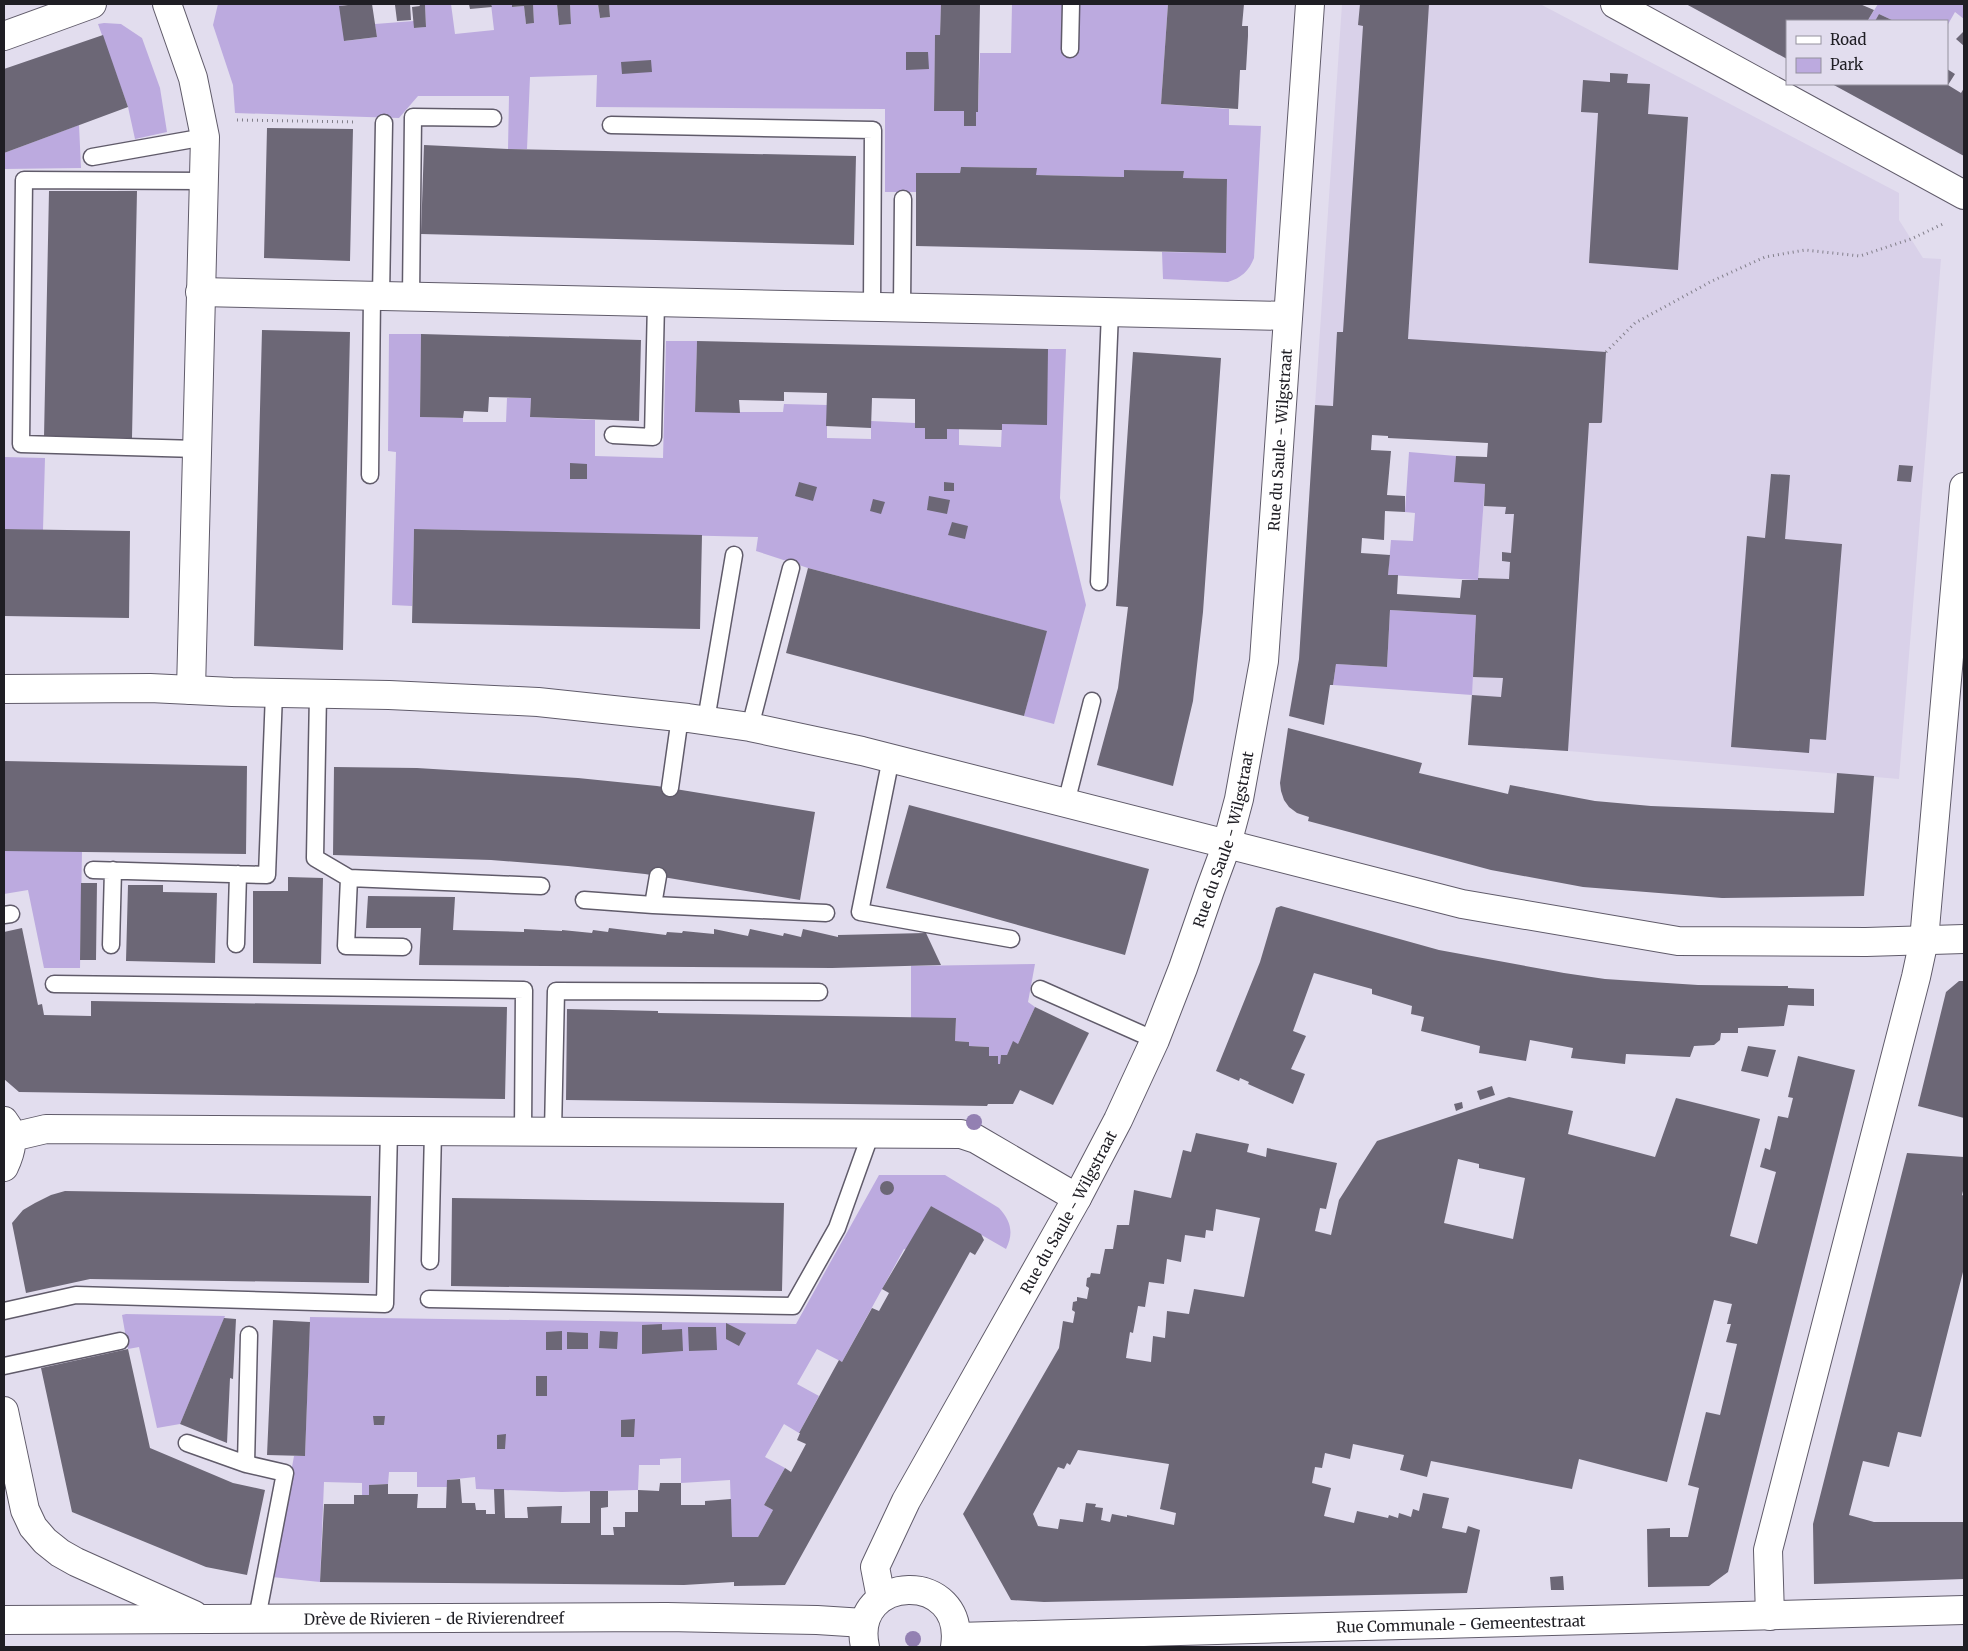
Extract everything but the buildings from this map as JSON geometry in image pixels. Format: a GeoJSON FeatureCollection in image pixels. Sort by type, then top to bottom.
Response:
{"type":"FeatureCollection","features":[{"type":"Feature","properties":{"kind":"street"},"geometry":{"type":"LineString","coordinates":[[4,36],[92,4]]}},
{"type":"Feature","properties":{"kind":"street"},"geometry":{"type":"LineString","coordinates":[[167,4],[193,78],[203,128],[191,690]]}},
{"type":"Feature","properties":{"kind":"street","name":"Rue du Saule - Wilgstraat"},"geometry":{"type":"LineString","coordinates":[[881,1598],[875,1567],[906,1501],[1077,1198],[1118,1120],[1155,1040],[1227,844],[1240,799],[1264,660],[1310,4]]}},
{"type":"Feature","properties":{"kind":"street"},"geometry":{"type":"LineString","coordinates":[[1615,4],[1958,207]]}},
{"type":"Feature","properties":{"kind":"street"},"geometry":{"type":"LineString","coordinates":[[200,292],[1288,316]]}},
{"type":"Feature","properties":{"kind":"street"},"geometry":{"type":"LineString","coordinates":[[1770,1616],[1768,1550],[1914,987],[1924,940],[1964,487]]}},
{"type":"Feature","properties":{"kind":"street"},"geometry":{"type":"LineString","coordinates":[[4,689],[150,688],[389,695],[538,702],[680,716],[750,727],[890,758],[1462,904],[1678,941],[1866,942],[1964,939]]}},
{"type":"Feature","properties":{"kind":"street"},"geometry":{"type":"LineString","coordinates":[[4,1168],[11,1151],[8,1129],[966,1135],[1077,1198]]}},
{"type":"Feature","properties":{"kind":"street"},"geometry":{"type":"LineString","coordinates":[[5,1420],[8,1453],[25,1510],[33,1527],[45,1541],[60,1553],[76,1562],[202,1618]]}},
{"type":"Feature","properties":{"kind":"street"},"geometry":{"type":"LineString","coordinates":[[881,1598],[894,1591],[909,1588],[924,1591],[938,1598],[948,1608],[955,1622],[956,1642]]}},
{"type":"Feature","properties":{"kind":"street","name":"Drève de Rivieren - de Rivierendreef"},"geometry":{"type":"LineString","coordinates":[[4,1620],[667,1617],[817,1620],[864,1635],[868,1613],[881,1598]]}},
{"type":"Feature","properties":{"kind":"street","name":"Rue Communale - Gemeentestraat"},"geometry":{"type":"LineString","coordinates":[[956,1642],[1964,1610]]}},
{"type":"Feature","properties":{"kind":"lane"},"geometry":{"type":"LineString","coordinates":[[1070,49],[1071,4]]}},
{"type":"Feature","properties":{"kind":"lane"},"geometry":{"type":"LineString","coordinates":[[411,297],[413,117],[493,118]]}},
{"type":"Feature","properties":{"kind":"lane"},"geometry":{"type":"LineString","coordinates":[[370,475],[384,123]]}},
{"type":"Feature","properties":{"kind":"lane"},"geometry":{"type":"LineString","coordinates":[[611,125],[873,130],[872,306]]}},
{"type":"Feature","properties":{"kind":"lane"},"geometry":{"type":"LineString","coordinates":[[92,157],[203,128]]}},
{"type":"Feature","properties":{"kind":"lane"},"geometry":{"type":"LineString","coordinates":[[197,449],[20,444],[24,180],[203,181]]}},
{"type":"Feature","properties":{"kind":"lane"},"geometry":{"type":"LineString","coordinates":[[902,307],[904,199]]}},
{"type":"Feature","properties":{"kind":"lane"},"geometry":{"type":"LineString","coordinates":[[613,435],[653,436],[656,302]]}},
{"type":"Feature","properties":{"kind":"lane"},"geometry":{"type":"LineString","coordinates":[[1099,582],[1110,312]]}},
{"type":"Feature","properties":{"kind":"lane"},"geometry":{"type":"LineString","coordinates":[[706,720],[734,555]]}},
{"type":"Feature","properties":{"kind":"lane"},"geometry":{"type":"LineString","coordinates":[[750,727],[791,568]]}},
{"type":"Feature","properties":{"kind":"lane"},"geometry":{"type":"LineString","coordinates":[[93,870],[266,875],[274,693]]}},
{"type":"Feature","properties":{"kind":"lane"},"geometry":{"type":"LineString","coordinates":[[318,694],[315,858],[349,878],[541,886]]}},
{"type":"Feature","properties":{"kind":"lane"},"geometry":{"type":"LineString","coordinates":[[1066,803],[1092,701]]}},
{"type":"Feature","properties":{"kind":"lane"},"geometry":{"type":"LineString","coordinates":[[670,788],[680,716]]}},
{"type":"Feature","properties":{"kind":"lane"},"geometry":{"type":"LineString","coordinates":[[890,758],[860,912],[1011,939]]}},
{"type":"Feature","properties":{"kind":"lane"},"geometry":{"type":"LineString","coordinates":[[111,945],[113,870]]}},
{"type":"Feature","properties":{"kind":"lane"},"geometry":{"type":"LineString","coordinates":[[236,944],[238,874]]}},
{"type":"Feature","properties":{"kind":"lane"},"geometry":{"type":"LineString","coordinates":[[653,905],[658,876]]}},
{"type":"Feature","properties":{"kind":"lane"},"geometry":{"type":"LineString","coordinates":[[349,878],[346,946],[403,948]]}},
{"type":"Feature","properties":{"kind":"lane"},"geometry":{"type":"LineString","coordinates":[[584,900],[826,913]]}},
{"type":"Feature","properties":{"kind":"lane"},"geometry":{"type":"LineString","coordinates":[[54,984],[524,990],[523,1132]]}},
{"type":"Feature","properties":{"kind":"lane"},"geometry":{"type":"LineString","coordinates":[[1040,989],[1155,1040]]}},
{"type":"Feature","properties":{"kind":"lane"},"geometry":{"type":"LineString","coordinates":[[553,1132],[556,991],[819,992]]}},
{"type":"Feature","properties":{"kind":"lane"},"geometry":{"type":"LineString","coordinates":[[4,1311],[76,1295],[384,1304],[389,1130]]}},
{"type":"Feature","properties":{"kind":"lane"},"geometry":{"type":"LineString","coordinates":[[430,1261],[433,1131]]}},
{"type":"Feature","properties":{"kind":"lane"},"geometry":{"type":"LineString","coordinates":[[429,1298],[793,1306],[837,1228],[871,1133]]}},
{"type":"Feature","properties":{"kind":"lane"},"geometry":{"type":"LineString","coordinates":[[246,1464],[249,1335]]}},
{"type":"Feature","properties":{"kind":"lane"},"geometry":{"type":"LineString","coordinates":[[4,1366],[120,1341]]}},
{"type":"Feature","properties":{"kind":"lane"},"geometry":{"type":"LineString","coordinates":[[187,1443],[246,1464],[284,1473],[257,1618]]}},
{"type":"Feature","properties":{"kind":"path"},"geometry":{"type":"LineString","coordinates":[[203,128],[384,123]]}},
{"type":"Feature","properties":{"kind":"path"},"geometry":{"type":"LineString","coordinates":[[1606,352],[1635,323],[1712,281],[1765,257],[1805,250],[1860,256],[1912,239],[1958,207]]}},
{"type":"Feature","properties":{"kind":"shaded area"},"geometry":{"type":"Polygon","coordinates":[[[1342,4],[1540,4],[1899,193],[1899,220],[1923,258],[1941,259],[1899,779],[1568,751],[1468,745],[1490,414],[1315,405],[1342,4]]]}},
{"type":"Feature","properties":{"kind":"green space"},"geometry":{"type":"Polygon","coordinates":[[[218,4],[349,4],[340,6],[345,41],[377,37],[375,24],[414,21],[414,28],[426,27],[425,5],[451,4],[455,34],[494,30],[491,4],[512,4],[513,7],[524,6],[526,24],[534,23],[533,5],[557,4],[559,25],[571,24],[570,4],[598,4],[600,18],[610,17],[609,4],[941,4],[940,35],[935,36],[934,111],[964,111],[964,126],[976,126],[980,53],[1011,53],[1012,4],[1168,4],[1161,104],[1229,109],[1229,125],[1261,126],[1254,258],[1250,267],[1244,273],[1228,282],[1163,279],[1162,252],[1226,253],[1227,179],[1183,178],[1184,171],[1125,170],[1124,177],[1036,175],[1036,168],[961,167],[960,173],[917,173],[916,192],[885,192],[885,109],[596,107],[597,75],[530,77],[527,149],[508,149],[509,96],[418,96],[399,118],[235,113],[233,85],[213,25],[218,4]]]}},
{"type":"Feature","properties":{"kind":"green space"},"geometry":{"type":"Polygon","coordinates":[[[1878,4],[1964,4],[1964,19],[1955,12],[1948,24],[1948,20],[1892,20],[1879,14],[1876,20],[1868,20],[1878,4]]]}},
{"type":"Feature","properties":{"kind":"green space"},"geometry":{"type":"Polygon","coordinates":[[[98,24],[121,24],[142,38],[160,88],[167,132],[135,139],[128,107],[98,24]]]}},
{"type":"Feature","properties":{"kind":"green space"},"geometry":{"type":"Polygon","coordinates":[[[79,125],[81,168],[4,169],[4,153],[79,125]]]}},
{"type":"Feature","properties":{"kind":"green space"},"geometry":{"type":"Polygon","coordinates":[[[389,334],[421,334],[420,417],[463,418],[463,422],[506,422],[507,398],[531,398],[530,417],[595,420],[595,456],[663,458],[666,341],[697,341],[695,412],[783,412],[784,404],[827,405],[827,438],[871,439],[871,421],[915,423],[915,428],[925,428],[925,439],[947,439],[947,429],[959,429],[959,445],[1001,447],[1002,424],[1048,349],[1066,349],[1060,498],[1086,605],[1054,724],[1024,716],[1046,631],[808,568],[756,551],[758,537],[414,529],[412,606],[392,605],[396,452],[388,451],[389,334]]]}},
{"type":"Feature","properties":{"kind":"green space"},"geometry":{"type":"Polygon","coordinates":[[[1409,452],[1456,456],[1455,482],[1485,484],[1478,580],[1388,575],[1391,540],[1413,541],[1415,513],[1405,512],[1409,452]]]}},
{"type":"Feature","properties":{"kind":"green space"},"geometry":{"type":"Polygon","coordinates":[[[4,457],[45,458],[43,530],[4,529],[4,457]]]}},
{"type":"Feature","properties":{"kind":"green space"},"geometry":{"type":"Polygon","coordinates":[[[1390,610],[1476,615],[1472,695],[1333,685],[1336,664],[1387,667],[1390,610]]]}},
{"type":"Feature","properties":{"kind":"green space"},"geometry":{"type":"Polygon","coordinates":[[[4,851],[82,851],[80,968],[44,968],[28,890],[4,894],[4,851]]]}},
{"type":"Feature","properties":{"kind":"green space"},"geometry":{"type":"Polygon","coordinates":[[[1035,964],[1028,1002],[1035,1007],[1018,1044],[1013,1042],[1007,1055],[1001,1055],[1000,1064],[998,1064],[997,1056],[989,1056],[989,1047],[969,1046],[969,1042],[955,1041],[956,1018],[911,1018],[911,966],[1035,964]]]}},
{"type":"Feature","properties":{"kind":"green space"},"geometry":{"type":"Polygon","coordinates":[[[879,1175],[945,1175],[999,1208],[1009,1222],[1010,1238],[1006,1249],[931,1206],[907,1250],[904,1249],[842,1362],[817,1349],[797,1384],[819,1396],[799,1433],[784,1424],[765,1457],[785,1468],[764,1505],[773,1510],[758,1537],[732,1537],[730,1480],[681,1483],[681,1458],[660,1459],[660,1465],[639,1465],[638,1490],[562,1492],[476,1489],[475,1477],[447,1480],[447,1487],[417,1487],[417,1472],[389,1472],[388,1484],[370,1485],[369,1495],[362,1495],[362,1483],[324,1482],[320,1582],[272,1577],[294,1456],[305,1456],[310,1317],[796,1324],[879,1175]]]}},
{"type":"Feature","properties":{"kind":"green space"},"geometry":{"type":"Polygon","coordinates":[[[122,1315],[225,1316],[180,1424],[157,1428],[139,1347],[128,1349],[122,1315]]]}}]}
